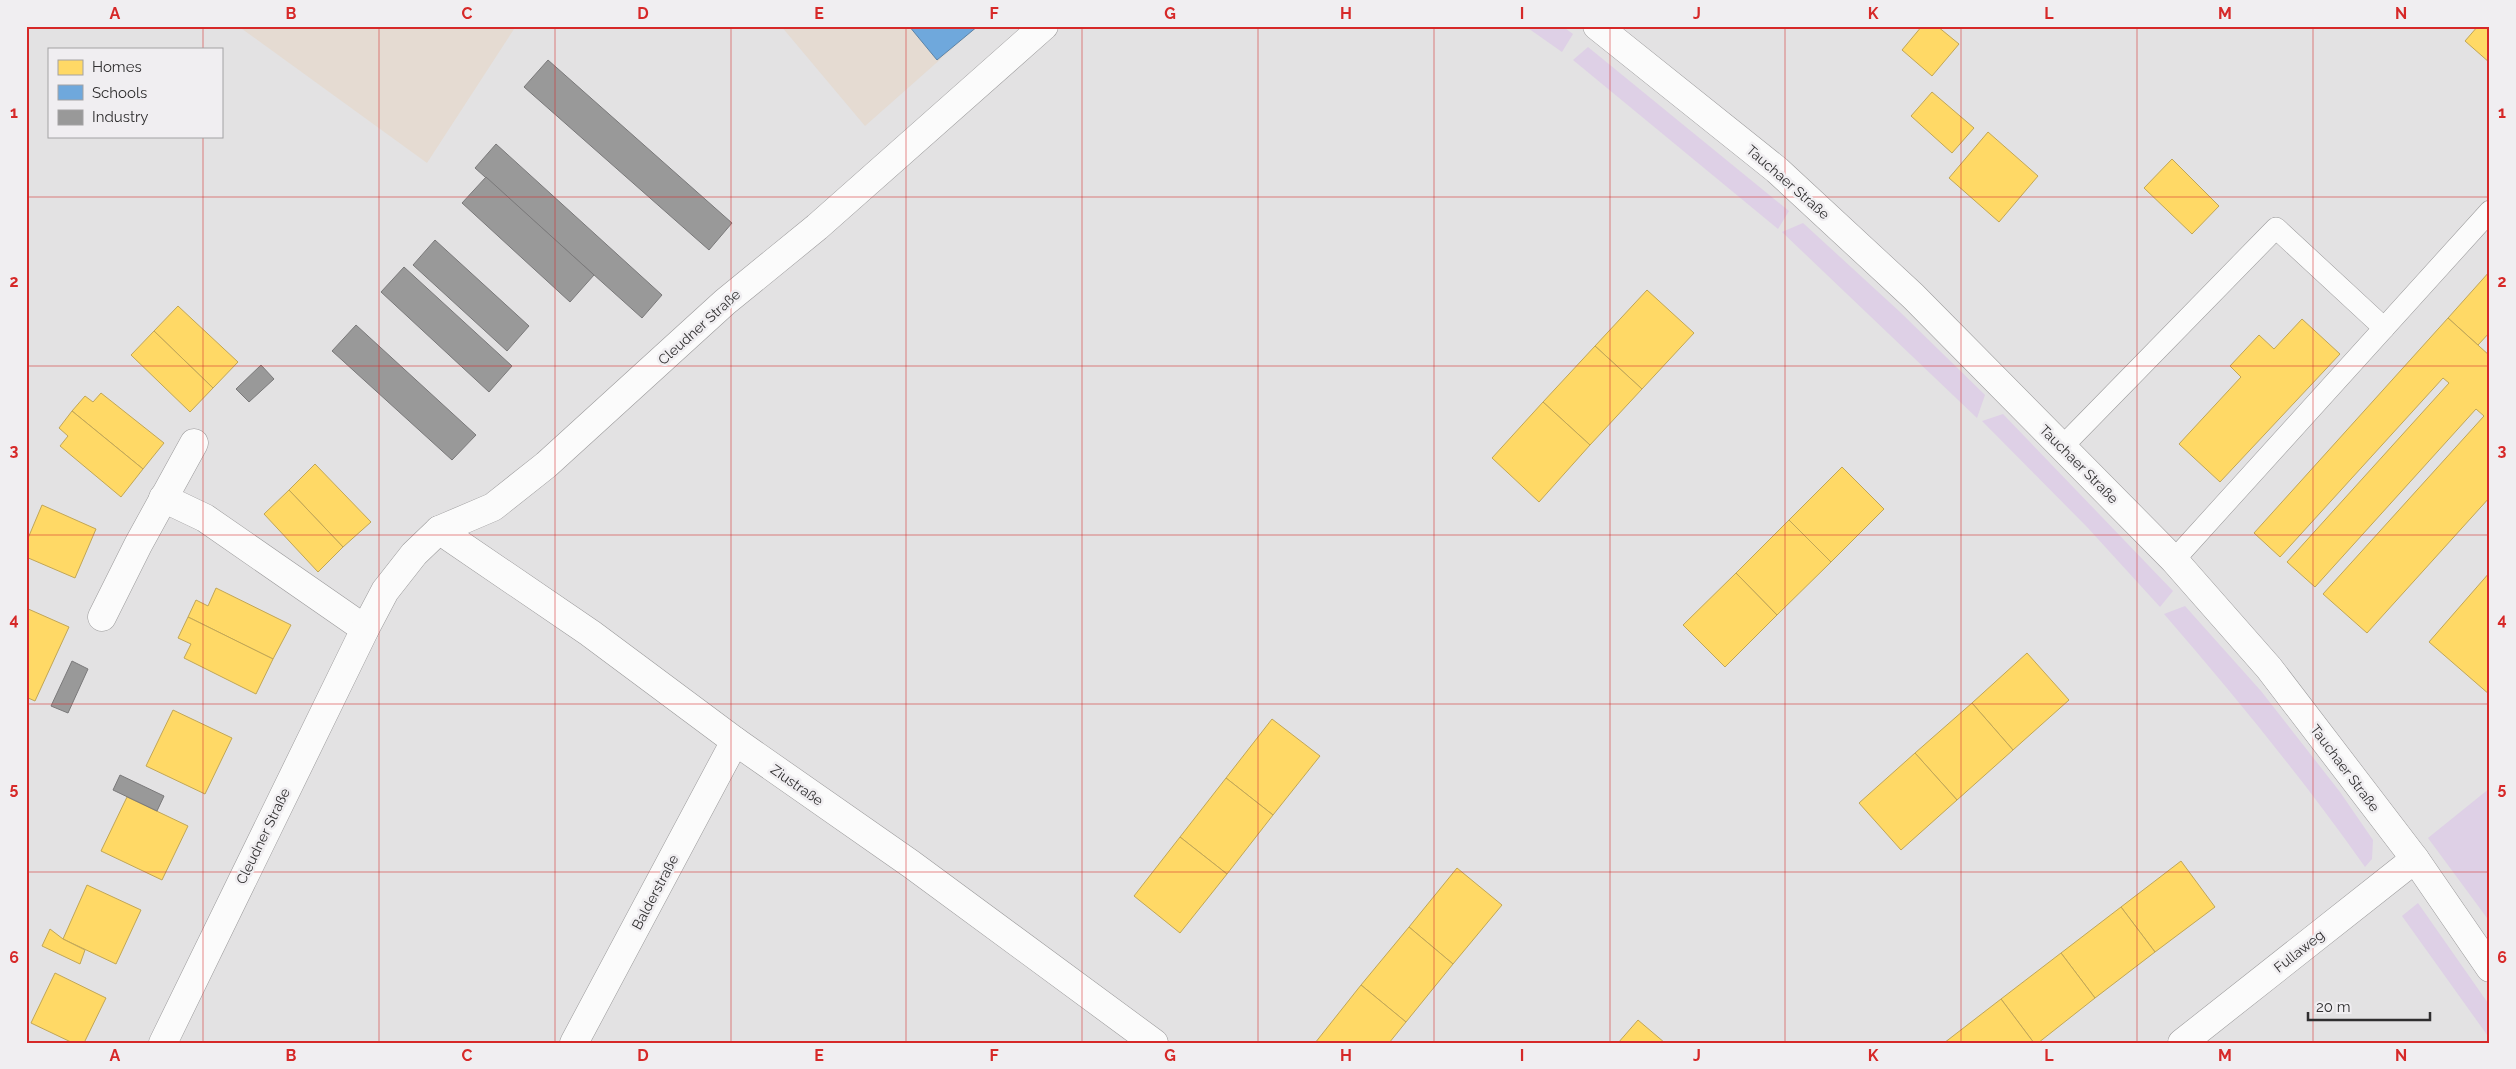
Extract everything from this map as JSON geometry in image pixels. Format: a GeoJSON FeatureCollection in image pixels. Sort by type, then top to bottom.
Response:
{"type":"FeatureCollection","features":[{"type":"Feature","properties":{"kind":"street","name":"Cleudner Straße"},"geometry":{"type":"LineString","coordinates":[[163,1043],[365,629],[385,591],[414,554],[439,530],[493,507],[546,464],[725,302],[817,226],[1044,26]]}},
{"type":"Feature","properties":{"kind":"street","name":"Tauchaer Straße"},"geometry":{"type":"LineString","coordinates":[[1597,26],[1777,170],[1913,296],[2174,560],[2269,668],[2415,859],[2490,968]]}},
{"type":"Feature","properties":{"kind":"street"},"geometry":{"type":"LineString","coordinates":[[102,617],[163,498],[194,443]]}},
{"type":"Feature","properties":{"kind":"street"},"geometry":{"type":"LineString","coordinates":[[163,498],[205,518],[365,629]]}},
{"type":"Feature","properties":{"kind":"street","name":"Ziustraße"},"geometry":{"type":"LineString","coordinates":[[439,530],[590,633],[735,741],[911,864],[1154,1043]]}},
{"type":"Feature","properties":{"kind":"street","name":"Balderstraße"},"geometry":{"type":"LineString","coordinates":[[574,1043],[735,741]]}},
{"type":"Feature","properties":{"kind":"street","name":"Fullaweg"},"geometry":{"type":"LineString","coordinates":[[2182,1043],[2415,859]]}},
{"type":"Feature","properties":{"kind":"lane"},"geometry":{"type":"LineString","coordinates":[[2174,560],[2490,211]]}},
{"type":"Feature","properties":{"kind":"lane"},"geometry":{"type":"LineString","coordinates":[[2062,447],[2276,228],[2384,328]]}},
{"type":"Feature","properties":{"kind":"shaded area"},"geometry":{"type":"Polygon","coordinates":[[[238,26],[516,26],[427,163],[238,26]]]}},
{"type":"Feature","properties":{"kind":"shaded area"},"geometry":{"type":"Polygon","coordinates":[[[781,26],[978,26],[865,126],[781,26]]]}},
{"type":"Feature","properties":{"kind":"shaded area"},"geometry":{"type":"Polygon","coordinates":[[[1525,26],[1562,26],[1573,34],[1562,52],[1525,26]]]}},
{"type":"Feature","properties":{"kind":"shaded area"},"geometry":{"type":"Polygon","coordinates":[[[1588,47],[1789,211],[1778,229],[1573,60],[1588,47]]]}},
{"type":"Feature","properties":{"kind":"shaded area"},"geometry":{"type":"Polygon","coordinates":[[[1803,223],[1900,312],[1985,395],[1977,418],[1782,232],[1803,223]]]}},
{"type":"Feature","properties":{"kind":"shaded area"},"geometry":{"type":"Polygon","coordinates":[[[2003,414],[2173,591],[2160,607],[2087,527],[1982,421],[2003,414]]]}},
{"type":"Feature","properties":{"kind":"shaded area"},"geometry":{"type":"Polygon","coordinates":[[[2185,606],[2261,691],[2340,792],[2373,840],[2372,859],[2365,867],[2268,738],[2164,614],[2185,606]]]}},
{"type":"Feature","properties":{"kind":"shaded area"},"geometry":{"type":"Polygon","coordinates":[[[2490,788],[2490,922],[2428,838],[2490,788]]]}},
{"type":"Feature","properties":{"kind":"shaded area"},"geometry":{"type":"Polygon","coordinates":[[[2418,903],[2490,1006],[2490,1039],[2402,916],[2418,903]]]}},
{"type":"Feature","properties":{"kind":"building: Homes"},"geometry":{"type":"Polygon","coordinates":[[[1922,26],[1937,26],[1959,44],[1932,76],[1902,50],[1922,26]]]}},
{"type":"Feature","properties":{"kind":"building: Homes"},"geometry":{"type":"Polygon","coordinates":[[[2478,26],[2490,26],[2490,63],[2465,41],[2478,26]]]}},
{"type":"Feature","properties":{"kind":"building: Homes"},"geometry":{"type":"Polygon","coordinates":[[[1932,92],[1974,128],[1952,153],[1911,116],[1932,92]]]}},
{"type":"Feature","properties":{"kind":"building: Homes"},"geometry":{"type":"Polygon","coordinates":[[[1988,132],[2038,176],[1999,222],[1949,178],[1988,132]]]}},
{"type":"Feature","properties":{"kind":"building: Homes"},"geometry":{"type":"Polygon","coordinates":[[[2172,159],[2219,206],[2192,234],[2144,188],[2172,159]]]}},
{"type":"Feature","properties":{"kind":"building: Homes"},"geometry":{"type":"Polygon","coordinates":[[[2490,271],[2490,332],[2478,345],[2448,318],[2490,271]]]}},
{"type":"Feature","properties":{"kind":"building: Homes"},"geometry":{"type":"Polygon","coordinates":[[[1647,290],[1694,333],[1642,389],[1595,346],[1647,290]]]}},
{"type":"Feature","properties":{"kind":"building: Homes"},"geometry":{"type":"Polygon","coordinates":[[[178,306],[238,362],[213,388],[154,331],[178,306]]]}},
{"type":"Feature","properties":{"kind":"building: Homes"},"geometry":{"type":"Polygon","coordinates":[[[2448,318],[2490,356],[2490,497],[2367,633],[2323,594],[2484,416],[2476,409],[2315,587],[2287,562],[2449,383],[2443,378],[2280,557],[2254,533],[2448,318]]]}},
{"type":"Feature","properties":{"kind":"building: Homes"},"geometry":{"type":"Polygon","coordinates":[[[2302,319],[2340,354],[2220,482],[2179,444],[2241,377],[2230,366],[2259,335],[2274,349],[2302,319]]]}},
{"type":"Feature","properties":{"kind":"building: Homes"},"geometry":{"type":"Polygon","coordinates":[[[154,331],[213,388],[190,412],[131,355],[154,331]]]}},
{"type":"Feature","properties":{"kind":"building: Homes"},"geometry":{"type":"Polygon","coordinates":[[[1595,346],[1642,389],[1590,445],[1543,402],[1595,346]]]}},
{"type":"Feature","properties":{"kind":"building: Homes"},"geometry":{"type":"Polygon","coordinates":[[[101,393],[164,443],[143,469],[72,411],[85,396],[93,402],[101,393]]]}},
{"type":"Feature","properties":{"kind":"building: Homes"},"geometry":{"type":"Polygon","coordinates":[[[1543,402],[1590,445],[1539,502],[1492,458],[1543,402]]]}},
{"type":"Feature","properties":{"kind":"building: Homes"},"geometry":{"type":"Polygon","coordinates":[[[72,411],[143,469],[121,497],[60,446],[68,436],[59,428],[72,411]]]}},
{"type":"Feature","properties":{"kind":"building: Homes"},"geometry":{"type":"Polygon","coordinates":[[[315,464],[371,522],[343,547],[289,490],[315,464]]]}},
{"type":"Feature","properties":{"kind":"building: Homes"},"geometry":{"type":"Polygon","coordinates":[[[1842,467],[1884,509],[1831,562],[1789,520],[1842,467]]]}},
{"type":"Feature","properties":{"kind":"building: Homes"},"geometry":{"type":"Polygon","coordinates":[[[289,490],[343,547],[318,572],[264,514],[289,490]]]}},
{"type":"Feature","properties":{"kind":"building: Homes"},"geometry":{"type":"Polygon","coordinates":[[[42,505],[96,529],[75,578],[26,557],[26,543],[42,505]]]}},
{"type":"Feature","properties":{"kind":"building: Homes"},"geometry":{"type":"Polygon","coordinates":[[[1789,520],[1831,562],[1777,615],[1736,573],[1789,520]]]}},
{"type":"Feature","properties":{"kind":"building: Homes"},"geometry":{"type":"Polygon","coordinates":[[[2490,572],[2490,695],[2429,642],[2490,572]]]}},
{"type":"Feature","properties":{"kind":"building: Homes"},"geometry":{"type":"Polygon","coordinates":[[[1736,573],[1777,615],[1725,667],[1683,625],[1736,573]]]}},
{"type":"Feature","properties":{"kind":"building: Homes"},"geometry":{"type":"Polygon","coordinates":[[[216,588],[291,625],[273,659],[188,617],[196,600],[208,606],[216,588]]]}},
{"type":"Feature","properties":{"kind":"building: Homes"},"geometry":{"type":"Polygon","coordinates":[[[26,608],[69,627],[35,701],[26,697],[26,608]]]}},
{"type":"Feature","properties":{"kind":"building: Homes"},"geometry":{"type":"Polygon","coordinates":[[[188,617],[273,659],[256,694],[184,658],[191,644],[178,638],[188,617]]]}},
{"type":"Feature","properties":{"kind":"building: Homes"},"geometry":{"type":"Polygon","coordinates":[[[2027,653],[2069,700],[2013,750],[1972,703],[2027,653]]]}},
{"type":"Feature","properties":{"kind":"building: Homes"},"geometry":{"type":"Polygon","coordinates":[[[1972,703],[2013,750],[1957,800],[1915,753],[1972,703]]]}},
{"type":"Feature","properties":{"kind":"building: Homes"},"geometry":{"type":"Polygon","coordinates":[[[173,710],[232,738],[205,794],[146,766],[173,710]]]}},
{"type":"Feature","properties":{"kind":"building: Homes"},"geometry":{"type":"Polygon","coordinates":[[[1272,719],[1320,756],[1273,815],[1226,778],[1272,719]]]}},
{"type":"Feature","properties":{"kind":"building: Homes"},"geometry":{"type":"Polygon","coordinates":[[[1915,753],[1957,800],[1901,850],[1859,803],[1915,753]]]}},
{"type":"Feature","properties":{"kind":"building: Homes"},"geometry":{"type":"Polygon","coordinates":[[[1226,778],[1273,815],[1227,874],[1180,837],[1226,778]]]}},
{"type":"Feature","properties":{"kind":"building: Homes"},"geometry":{"type":"Polygon","coordinates":[[[127,797],[188,826],[162,880],[101,851],[127,797]]]}},
{"type":"Feature","properties":{"kind":"building: Homes"},"geometry":{"type":"Polygon","coordinates":[[[1180,837],[1227,874],[1180,933],[1134,896],[1180,837]]]}},
{"type":"Feature","properties":{"kind":"building: Homes"},"geometry":{"type":"Polygon","coordinates":[[[2181,861],[2215,907],[2155,952],[2121,907],[2181,861]]]}},
{"type":"Feature","properties":{"kind":"building: Homes"},"geometry":{"type":"Polygon","coordinates":[[[1457,868],[1502,905],[1453,964],[1409,927],[1457,868]]]}},
{"type":"Feature","properties":{"kind":"building: Homes"},"geometry":{"type":"Polygon","coordinates":[[[87,885],[141,910],[116,964],[63,939],[87,885]]]}},
{"type":"Feature","properties":{"kind":"building: Homes"},"geometry":{"type":"Polygon","coordinates":[[[2121,907],[2155,952],[2095,998],[2061,953],[2121,907]]]}},
{"type":"Feature","properties":{"kind":"building: Homes"},"geometry":{"type":"Polygon","coordinates":[[[1409,927],[1453,964],[1406,1022],[1361,985],[1409,927]]]}},
{"type":"Feature","properties":{"kind":"building: Homes"},"geometry":{"type":"Polygon","coordinates":[[[50,929],[63,939],[85,950],[80,964],[42,946],[50,929]]]}},
{"type":"Feature","properties":{"kind":"building: Homes"},"geometry":{"type":"Polygon","coordinates":[[[2061,953],[2095,998],[2038,1043],[2034,1043],[2001,999],[2061,953]]]}},
{"type":"Feature","properties":{"kind":"building: Homes"},"geometry":{"type":"Polygon","coordinates":[[[55,973],[106,998],[84,1043],[73,1043],[31,1023],[55,973]]]}},
{"type":"Feature","properties":{"kind":"building: Homes"},"geometry":{"type":"Polygon","coordinates":[[[1361,985],[1406,1022],[1389,1043],[1315,1043],[1361,985]]]}},
{"type":"Feature","properties":{"kind":"building: Homes"},"geometry":{"type":"Polygon","coordinates":[[[2001,999],[2034,1043],[1944,1043],[2001,999]]]}},
{"type":"Feature","properties":{"kind":"building: Homes"},"geometry":{"type":"Polygon","coordinates":[[[1638,1020],[1665,1043],[1618,1043],[1638,1020]]]}},
{"type":"Feature","properties":{"kind":"building: Schools"},"geometry":{"type":"Polygon","coordinates":[[[909,26],[978,26],[937,60],[909,26]]]}},
{"type":"Feature","properties":{"kind":"building: Industry"},"geometry":{"type":"Polygon","coordinates":[[[548,60],[732,223],[709,250],[524,87],[548,60]]]}},
{"type":"Feature","properties":{"kind":"building: Industry"},"geometry":{"type":"Polygon","coordinates":[[[496,144],[662,295],[642,318],[475,168],[496,144]]]}},
{"type":"Feature","properties":{"kind":"building: Industry"},"geometry":{"type":"Polygon","coordinates":[[[486,177],[594,275],[570,302],[462,203],[486,177]]]}},
{"type":"Feature","properties":{"kind":"building: Industry"},"geometry":{"type":"Polygon","coordinates":[[[435,240],[529,326],[507,351],[413,265],[435,240]]]}},
{"type":"Feature","properties":{"kind":"building: Industry"},"geometry":{"type":"Polygon","coordinates":[[[404,267],[512,366],[489,392],[381,292],[404,267]]]}},
{"type":"Feature","properties":{"kind":"building: Industry"},"geometry":{"type":"Polygon","coordinates":[[[356,325],[476,435],[452,460],[332,351],[356,325]]]}},
{"type":"Feature","properties":{"kind":"building: Industry"},"geometry":{"type":"Polygon","coordinates":[[[261,365],[274,379],[249,402],[236,389],[261,365]]]}},
{"type":"Feature","properties":{"kind":"building: Industry"},"geometry":{"type":"Polygon","coordinates":[[[72,661],[88,669],[68,713],[51,706],[72,661]]]}},
{"type":"Feature","properties":{"kind":"building: Industry"},"geometry":{"type":"Polygon","coordinates":[[[120,775],[164,796],[157,811],[113,790],[120,775]]]}}]}
